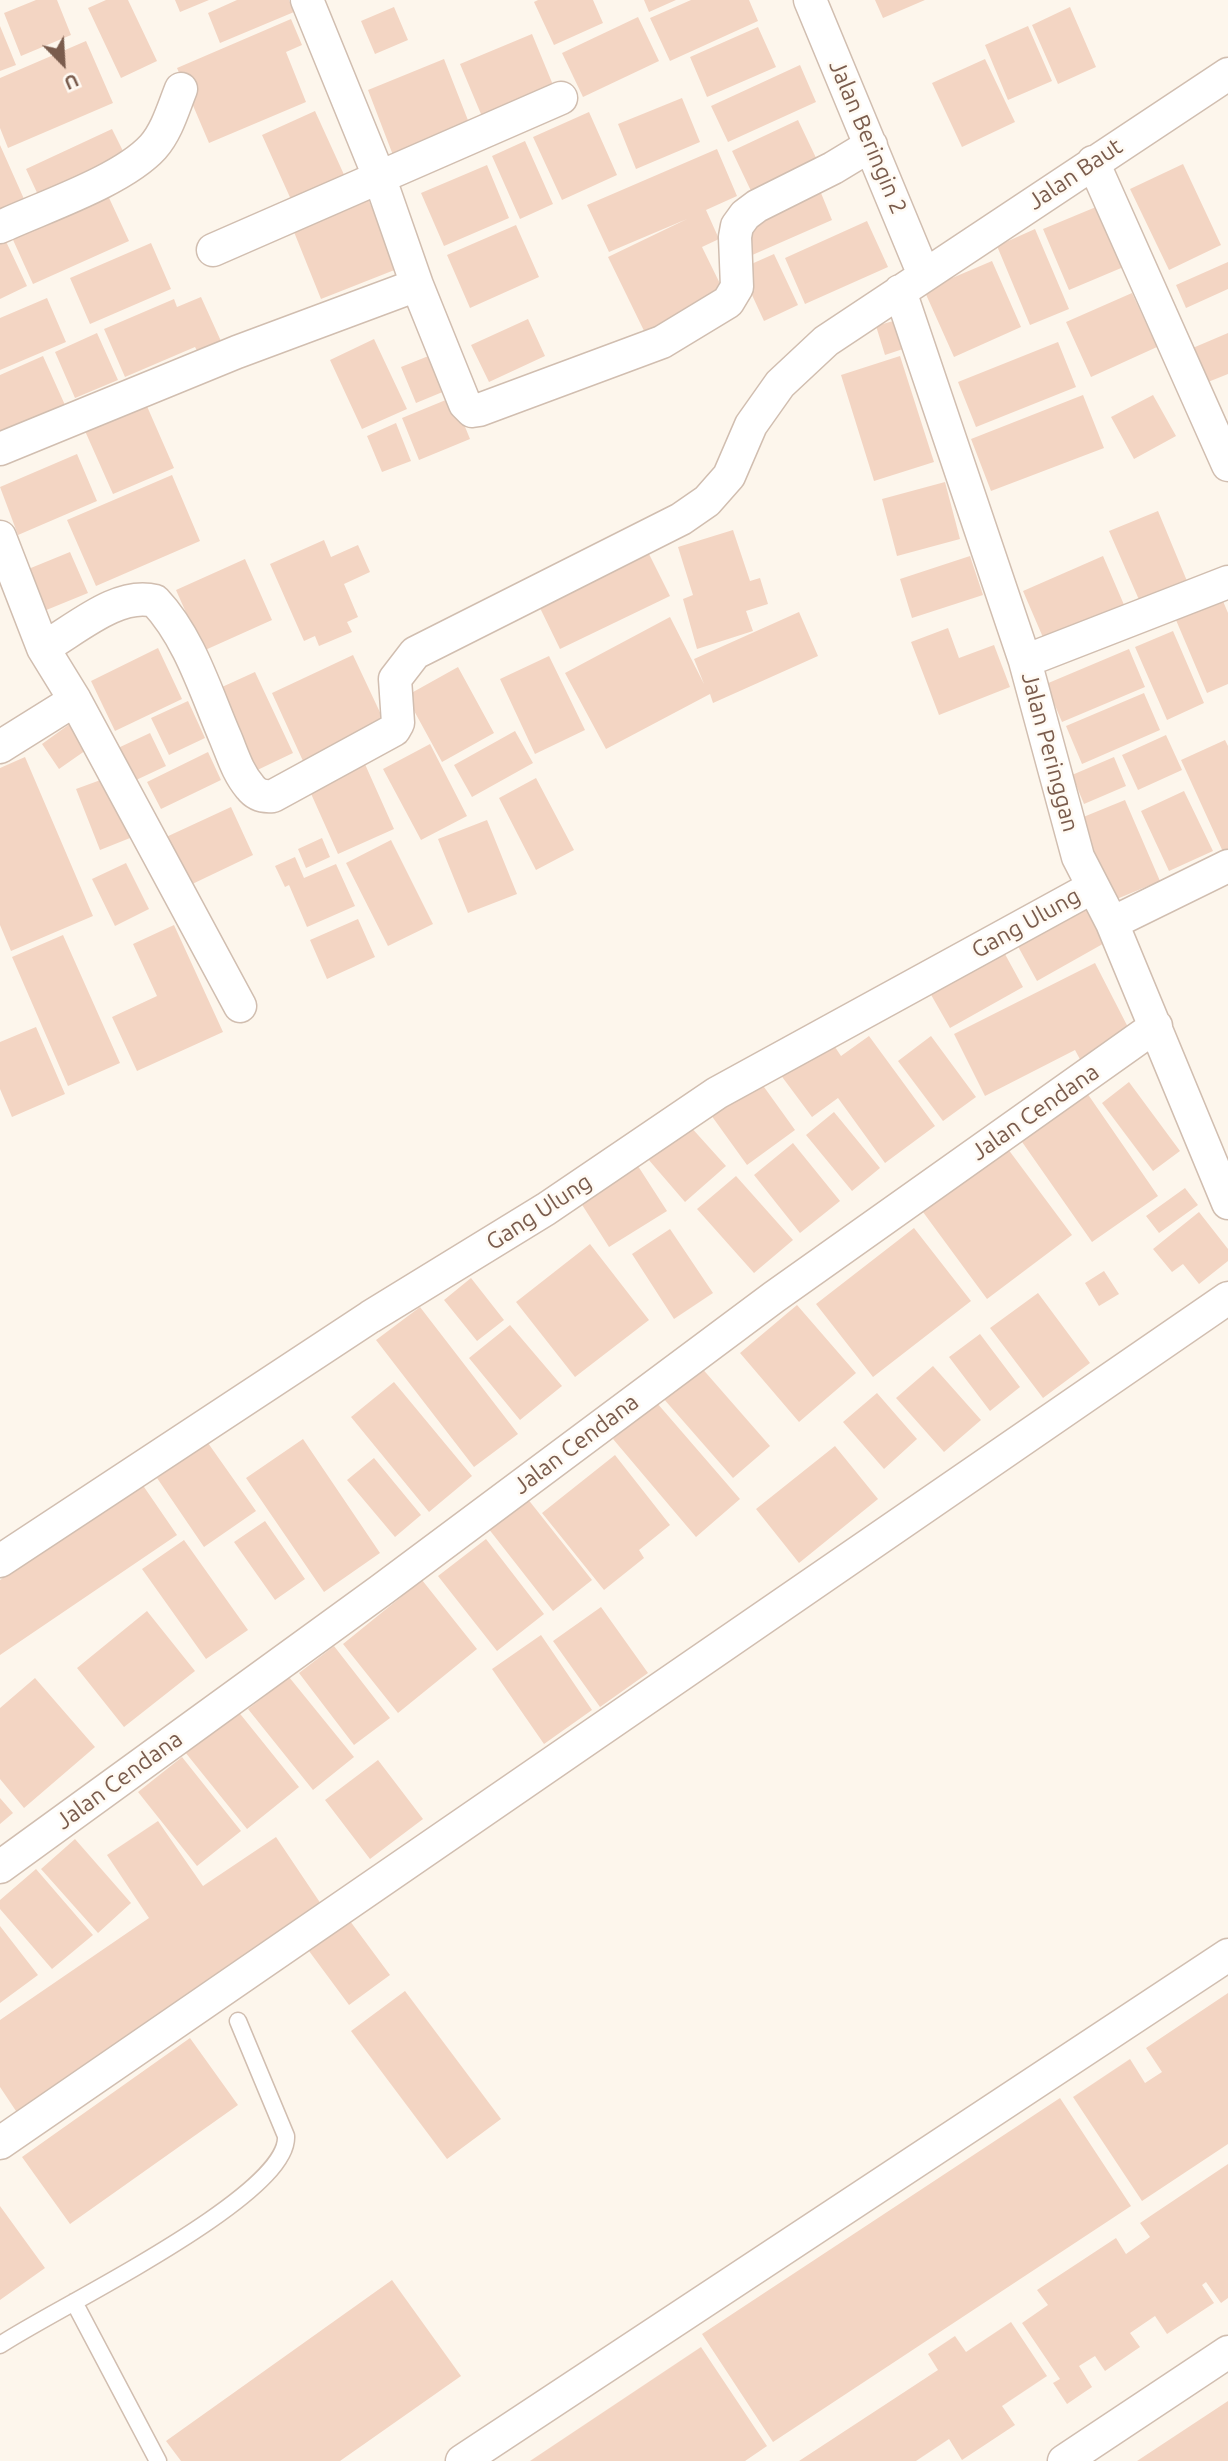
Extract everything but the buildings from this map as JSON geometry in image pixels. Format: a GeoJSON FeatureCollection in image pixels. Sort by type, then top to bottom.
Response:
{"type":"FeatureCollection","features":[{"type":"Feature","properties":{"kind":"street","name":"Jalan Beringin 2"},"geometry":{"type":"LineString","coordinates":[[810,0],[870,145],[912,283]]}},
{"type":"Feature","properties":{"kind":"street"},"geometry":{"type":"LineString","coordinates":[[317,2],[417,285],[465,404],[472,411],[662,342],[728,302],[737,287],[737,226],[746,215],[757,206],[833,168],[870,145]]}},
{"type":"Feature","properties":{"kind":"street","name":"Jalan Baut"},"geometry":{"type":"LineString","coordinates":[[43,648],[117,605],[135,598],[155,601],[170,620],[190,656],[239,771],[251,789],[260,796],[273,796],[394,730],[398,723],[395,679],[415,653],[681,519],[707,501],[729,475],[751,425],[780,384],[825,341],[1228,74]]}},
{"type":"Feature","properties":{"kind":"street"},"geometry":{"type":"LineString","coordinates":[[0,226],[130,166],[152,148],[164,131],[181,89]]}},
{"type":"Feature","properties":{"kind":"street"},"geometry":{"type":"LineString","coordinates":[[213,250],[561,98]]}},
{"type":"Feature","properties":{"kind":"street"},"geometry":{"type":"LineString","coordinates":[[1093,162],[1228,465]]}},
{"type":"Feature","properties":{"kind":"street","name":"Jalan Peringgan"},"geometry":{"type":"LineString","coordinates":[[912,283],[1025,661],[1078,857],[1112,923],[1228,1203]]}},
{"type":"Feature","properties":{"kind":"street"},"geometry":{"type":"LineString","coordinates":[[0,449],[237,352],[417,285]]}},
{"type":"Feature","properties":{"kind":"street"},"geometry":{"type":"LineString","coordinates":[[0,537],[43,648],[75,700],[240,1006]]}},
{"type":"Feature","properties":{"kind":"street"},"geometry":{"type":"LineString","coordinates":[[1025,661],[1228,582]]}},
{"type":"Feature","properties":{"kind":"street"},"geometry":{"type":"LineString","coordinates":[[0,747],[75,700]]}},
{"type":"Feature","properties":{"kind":"street"},"geometry":{"type":"LineString","coordinates":[[1112,923],[1228,866]]}},
{"type":"Feature","properties":{"kind":"street","name":"Gang Ulung"},"geometry":{"type":"LineString","coordinates":[[0,1561],[370,1317],[546,1209],[717,1093],[1093,887]]}},
{"type":"Feature","properties":{"kind":"street","name":"Jalan Cendana"},"geometry":{"type":"LineString","coordinates":[[0,1867],[380,1591],[774,1297],[1156,1027]]}},
{"type":"Feature","properties":{"kind":"street"},"geometry":{"type":"LineString","coordinates":[[0,2143],[1228,1298]]}},
{"type":"Feature","properties":{"kind":"street"},"geometry":{"type":"LineString","coordinates":[[462,2461],[1228,1955]]}},
{"type":"Feature","properties":{"kind":"street"},"geometry":{"type":"LineString","coordinates":[[1064,2461],[1228,2352]]}},
{"type":"Feature","properties":{"kind":"lane"},"geometry":{"type":"LineString","coordinates":[[0,2345],[195,2233],[266,2174],[284,2154],[286,2136],[238,2021]]}},
{"type":"Feature","properties":{"kind":"lane"},"geometry":{"type":"LineString","coordinates":[[74,2302],[158,2461]]}}]}
